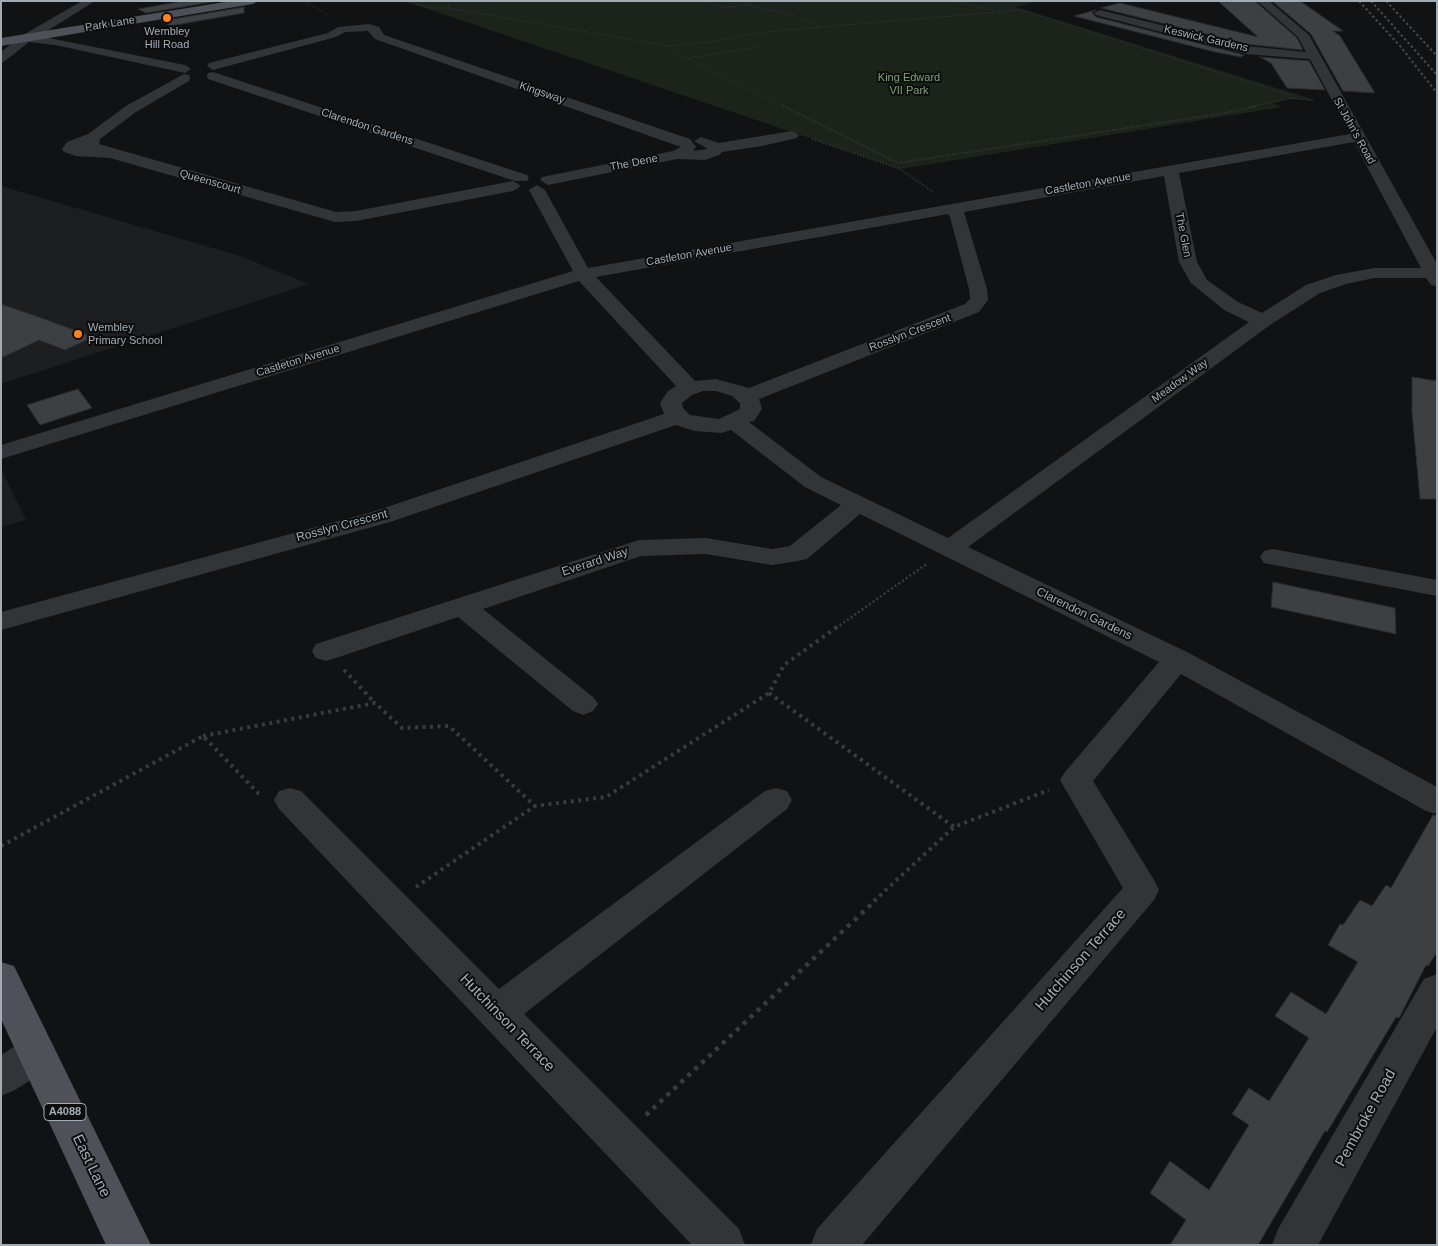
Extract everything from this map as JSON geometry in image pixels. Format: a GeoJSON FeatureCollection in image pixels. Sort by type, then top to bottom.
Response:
{"type":"FeatureCollection","features":[{"type":"Feature","properties":{"kind":"main road","name":"Park Lane"},"geometry":{"type":"LineString","coordinates":[[1,42],[253,1]]}},
{"type":"Feature","properties":{"kind":"main road","name":"East Lane"},"geometry":{"type":"LineString","coordinates":[[1,978],[129,1245]]}},
{"type":"Feature","properties":{"kind":"street"},"geometry":{"type":"LineString","coordinates":[[1,60],[27,38],[90,1]]}},
{"type":"Feature","properties":{"kind":"street","name":"St John's Road"},"geometry":{"type":"LineString","coordinates":[[1262,1],[1303,35],[1434,277]]}},
{"type":"Feature","properties":{"kind":"street","name":"Keswick Gardens"},"geometry":{"type":"LineString","coordinates":[[1100,14],[1246,50],[1314,56]]}},
{"type":"Feature","properties":{"kind":"street"},"geometry":{"type":"LineString","coordinates":[[48,26],[69,31]]}},
{"type":"Feature","properties":{"kind":"street","name":"Kingsway"},"geometry":{"type":"LineString","coordinates":[[213,71],[332,35],[351,27],[369,27],[374,29],[379,37],[681,148]]}},
{"type":"Feature","properties":{"kind":"street"},"geometry":{"type":"LineString","coordinates":[[27,38],[55,41],[185,74],[213,71]]}},
{"type":"Feature","properties":{"kind":"street","name":"Clarendon Gardens"},"geometry":{"type":"LineString","coordinates":[[213,71],[517,182]]}},
{"type":"Feature","properties":{"kind":"street","name":"Queenscourt"},"geometry":{"type":"LineString","coordinates":[[112,154],[76,152],[69,149],[72,145],[93,137],[131,109],[185,74]]}},
{"type":"Feature","properties":{"kind":"street","name":"The Dene"},"geometry":{"type":"LineString","coordinates":[[517,182],[524,190],[681,148],[705,156],[714,152],[717,148],[792,136]]}},
{"type":"Feature","properties":{"kind":"street","name":"Queenscourt"},"geometry":{"type":"LineString","coordinates":[[93,137],[91,146],[112,154],[308,210],[314,219],[323,224],[340,225],[352,223],[382,211],[517,182]]}},
{"type":"Feature","properties":{"kind":"street","name":"Castleton Avenue"},"geometry":{"type":"LineString","coordinates":[[1,452],[582,274],[952,207],[1358,137]]}},
{"type":"Feature","properties":{"kind":"street","name":"The Glen"},"geometry":{"type":"LineString","coordinates":[[1171,170],[1188,262],[1200,283],[1231,306],[1263,321]]}},
{"type":"Feature","properties":{"kind":"street"},"geometry":{"type":"LineString","coordinates":[[543,185],[582,274],[690,388]]}},
{"type":"Feature","properties":{"kind":"street","name":"Rosslyn Crescent"},"geometry":{"type":"LineString","coordinates":[[747,396],[972,308],[979,300],[978,289],[958,214],[952,207]]}},
{"type":"Feature","properties":{"kind":"street","name":"Meadow Way"},"geometry":{"type":"LineString","coordinates":[[950,548],[1263,321],[1313,289],[1342,278],[1374,273],[1434,277]]}},
{"type":"Feature","properties":{"kind":"street"},"geometry":{"type":"LineString","coordinates":[[716,385],[729,387],[747,396],[751,402],[751,410],[746,416],[735,422],[708,426],[694,424],[678,417],[672,410],[672,403],[676,396],[690,388],[716,385]]}},
{"type":"Feature","properties":{"kind":"street","name":"Rosslyn Crescent"},"geometry":{"type":"LineString","coordinates":[[1,621],[381,517],[678,417]]}},
{"type":"Feature","properties":{"kind":"street","name":"Clarendon Gardens"},"geometry":{"type":"LineString","coordinates":[[735,422],[813,482],[1177,659],[1437,802]]}},
{"type":"Feature","properties":{"kind":"street","name":"Everard Way"},"geometry":{"type":"LineString","coordinates":[[326,651],[639,548],[706,546],[772,557],[798,552],[858,503]]}},
{"type":"Feature","properties":{"kind":"street"},"geometry":{"type":"LineString","coordinates":[[1273,557],[1437,588]]}},
{"type":"Feature","properties":{"kind":"street"},"geometry":{"type":"LineString","coordinates":[[462,606],[583,704]]}},
{"type":"Feature","properties":{"kind":"street"},"geometry":{"type":"LineString","coordinates":[[1076,780],[1177,659]]}},
{"type":"Feature","properties":{"kind":"street","name":"Hutchinson Terrace"},"geometry":{"type":"LineString","coordinates":[[833,1245],[1142,890],[1076,780]]}},
{"type":"Feature","properties":{"kind":"street","name":"Hutchinson Terrace"},"geometry":{"type":"LineString","coordinates":[[290,800],[723,1245]]}},
{"type":"Feature","properties":{"kind":"street"},"geometry":{"type":"LineString","coordinates":[[497,1012],[776,800]]}},
{"type":"Feature","properties":{"kind":"street","name":"Pembroke Road"},"geometry":{"type":"LineString","coordinates":[[1294,1245],[1437,991]]}},
{"type":"Feature","properties":{"kind":"street"},"geometry":{"type":"LineString","coordinates":[[1,1077],[37,1054]]}},
{"type":"Feature","properties":{"kind":"path"},"geometry":{"type":"LineString","coordinates":[[407,1],[430,8],[449,8],[668,46],[764,32],[1021,10],[1290,94],[1292,98]]}},
{"type":"Feature","properties":{"kind":"path"},"geometry":{"type":"LineString","coordinates":[[449,8],[450,1]]}},
{"type":"Feature","properties":{"kind":"path"},"geometry":{"type":"LineString","coordinates":[[709,1],[721,6],[748,5],[793,15],[822,28]]}},
{"type":"Feature","properties":{"kind":"path"},"geometry":{"type":"LineString","coordinates":[[748,5],[753,1]]}},
{"type":"Feature","properties":{"kind":"path"},"geometry":{"type":"LineString","coordinates":[[956,1],[996,12]]}},
{"type":"Feature","properties":{"kind":"path"},"geometry":{"type":"LineString","coordinates":[[668,46],[669,49],[896,162]]}},
{"type":"Feature","properties":{"kind":"path"},"geometry":{"type":"LineString","coordinates":[[679,60],[756,47],[762,50]]}},
{"type":"Feature","properties":{"kind":"path"},"geometry":{"type":"LineString","coordinates":[[890,165],[896,162],[1122,130],[1225,113],[1292,98],[1338,102]]}},
{"type":"Feature","properties":{"kind":"path"},"geometry":{"type":"LineString","coordinates":[[792,136],[794,134],[900,169],[952,207]]}},
{"type":"Feature","properties":{"kind":"path"},"geometry":{"type":"LineString","coordinates":[[326,651],[375,702]]}},
{"type":"Feature","properties":{"kind":"path"},"geometry":{"type":"LineString","coordinates":[[769,693],[954,826]]}},
{"type":"Feature","properties":{"kind":"path"},"geometry":{"type":"LineString","coordinates":[[1,846],[203,736],[258,794],[290,800]]}},
{"type":"Feature","properties":{"kind":"path"},"geometry":{"type":"LineString","coordinates":[[620,1139],[954,826],[1076,780]]}},
{"type":"Feature","properties":{"kind":"path"},"geometry":{"type":"LineString","coordinates":[[391,904],[535,806]]}},
{"type":"Feature","properties":{"kind":"shaded area","name":"Wembley Primary School"},"geometry":{"type":"Polygon","coordinates":[[[1,186],[240,256],[309,284],[1,384],[1,186]]]}},
{"type":"Feature","properties":{"kind":"shaded area"},"geometry":{"type":"Polygon","coordinates":[[[1,469],[26,520],[1,527],[1,469]]]}},
{"type":"Feature","properties":{"kind":"green space","name":"King Edward VII Park"},"geometry":{"type":"Polygon","coordinates":[[[404,1],[1039,1],[1016,7],[1312,99],[1312,101],[1292,99],[1272,103],[1282,107],[901,169],[404,1]]]}},
{"type":"Feature","properties":{"kind":"building"},"geometry":{"type":"Polygon","coordinates":[[[183,1],[218,1],[146,13],[138,9],[183,1]]]}},
{"type":"Feature","properties":{"kind":"building"},"geometry":{"type":"Polygon","coordinates":[[[1218,1],[1255,1],[1297,38],[1303,50],[1246,44],[1101,8],[1120,3],[1258,37],[1218,1]]]}},
{"type":"Feature","properties":{"kind":"building"},"geometry":{"type":"Polygon","coordinates":[[[1272,1],[1300,1],[1343,31],[1333,31],[1340,36],[1375,93],[1343,91],[1311,34],[1272,1]]]}},
{"type":"Feature","properties":{"kind":"building"},"geometry":{"type":"Polygon","coordinates":[[[244,7],[244,13],[170,26],[161,21],[244,7]]]}},
{"type":"Feature","properties":{"kind":"building"},"geometry":{"type":"Polygon","coordinates":[[[1096,10],[1092,13],[1096,17],[1244,55],[1241,57],[1215,52],[1074,16],[1096,10]]]}},
{"type":"Feature","properties":{"kind":"building"},"geometry":{"type":"Polygon","coordinates":[[[1260,57],[1309,61],[1325,90],[1287,88],[1271,63],[1260,57]]]}},
{"type":"Feature","properties":{"kind":"building"},"geometry":{"type":"Polygon","coordinates":[[[1,304],[93,337],[65,350],[39,340],[1,358],[1,304]]]}},
{"type":"Feature","properties":{"kind":"building"},"geometry":{"type":"Polygon","coordinates":[[[1412,377],[1437,381],[1437,499],[1420,499],[1412,412],[1412,377]]]}},
{"type":"Feature","properties":{"kind":"building"},"geometry":{"type":"Polygon","coordinates":[[[78,389],[92,408],[40,425],[27,405],[78,389]]]}},
{"type":"Feature","properties":{"kind":"building"},"geometry":{"type":"Polygon","coordinates":[[[1273,582],[1395,608],[1396,634],[1271,607],[1273,582]]]}},
{"type":"Feature","properties":{"kind":"building"},"geometry":{"type":"Polygon","coordinates":[[[1433,815],[1437,816],[1437,952],[1428,966],[1426,965],[1399,1018],[1396,1017],[1327,1132],[1325,1131],[1258,1245],[1170,1245],[1186,1220],[1150,1193],[1170,1161],[1209,1190],[1249,1125],[1232,1114],[1249,1088],[1269,1101],[1309,1038],[1275,1016],[1291,992],[1326,1014],[1358,962],[1328,945],[1340,924],[1343,925],[1360,900],[1372,906],[1386,885],[1391,888],[1433,815]]]}},
{"type":"Feature","properties":{"kind":"railway"},"geometry":{"type":"LineString","coordinates":[[1359,1],[1400,46],[1437,93]]}},
{"type":"Feature","properties":{"kind":"railway"},"geometry":{"type":"LineString","coordinates":[[1371,1],[1437,75]]}},
{"type":"Feature","properties":{"kind":"railway"},"geometry":{"type":"LineString","coordinates":[[1386,1],[1437,56]]}},
{"type":"Feature","properties":{"kind":"place","name":"Wembley Hill Road"},"geometry":{"type":"Point","coordinates":[167,18]}},
{"type":"Feature","properties":{"kind":"place","name":"Wembley Primary School"},"geometry":{"type":"Point","coordinates":[78,334]}}]}
